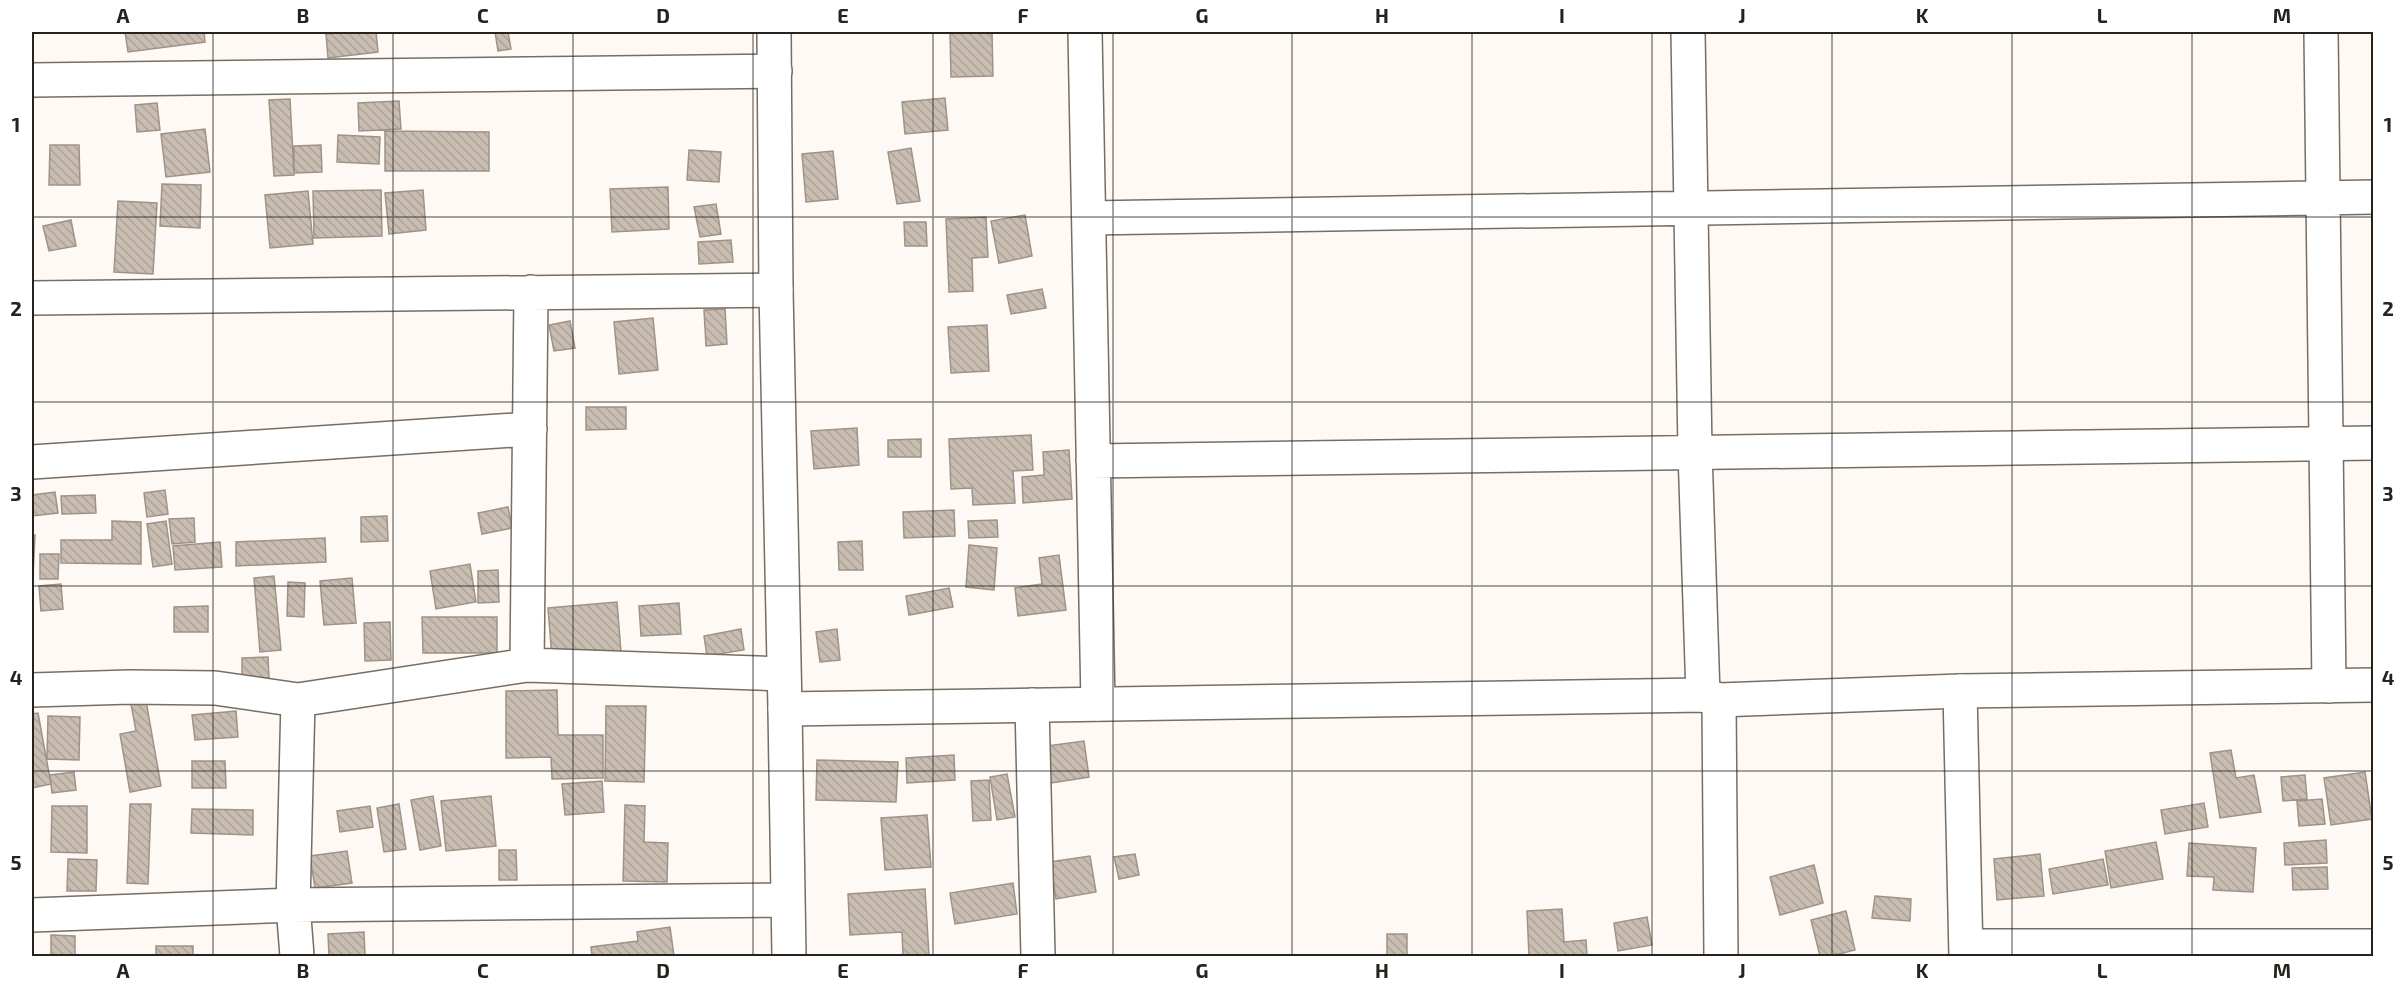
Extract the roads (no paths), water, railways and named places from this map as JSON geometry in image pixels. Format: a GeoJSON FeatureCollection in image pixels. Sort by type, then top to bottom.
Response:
{"type":"FeatureCollection","features":[{"type":"Feature","properties":{"kind":"street"},"geometry":{"type":"LineString","coordinates":[[774,32],[776,290],[789,957]]}},
{"type":"Feature","properties":{"kind":"street"},"geometry":{"type":"LineString","coordinates":[[1086,32],[1098,704]]}},
{"type":"Feature","properties":{"kind":"street"},"geometry":{"type":"LineString","coordinates":[[1688,32],[1695,451],[1711,698],[1721,957]]}},
{"type":"Feature","properties":{"kind":"street"},"geometry":{"type":"LineString","coordinates":[[2321,32],[2329,686]]}},
{"type":"Feature","properties":{"kind":"street"},"geometry":{"type":"LineString","coordinates":[[32,80],[775,70]]}},
{"type":"Feature","properties":{"kind":"street"},"geometry":{"type":"LineString","coordinates":[[1089,218],[2373,197]]}},
{"type":"Feature","properties":{"kind":"street"},"geometry":{"type":"LineString","coordinates":[[32,298],[776,290]]}},
{"type":"Feature","properties":{"kind":"street"},"geometry":{"type":"LineString","coordinates":[[527,665],[531,292]]}},
{"type":"Feature","properties":{"kind":"street"},"geometry":{"type":"LineString","coordinates":[[32,462],[530,429]]}},
{"type":"Feature","properties":{"kind":"street"},"geometry":{"type":"LineString","coordinates":[[1093,461],[2373,443]]}},
{"type":"Feature","properties":{"kind":"street"},"geometry":{"type":"LineString","coordinates":[[32,690],[130,687],[215,688],[298,700],[527,665],[783,674]]}},
{"type":"Feature","properties":{"kind":"street"},"geometry":{"type":"LineString","coordinates":[[785,709],[1711,698],[1960,691],[2373,685]]}},
{"type":"Feature","properties":{"kind":"street"},"geometry":{"type":"LineString","coordinates":[[1960,691],[1966,951],[2373,946]]}},
{"type":"Feature","properties":{"kind":"street"},"geometry":{"type":"LineString","coordinates":[[297,957],[293,904],[298,700]]}},
{"type":"Feature","properties":{"kind":"street"},"geometry":{"type":"LineString","coordinates":[[1032,705],[1038,957]]}},
{"type":"Feature","properties":{"kind":"street"},"geometry":{"type":"LineString","coordinates":[[32,915],[293,904],[788,900]]}}]}
